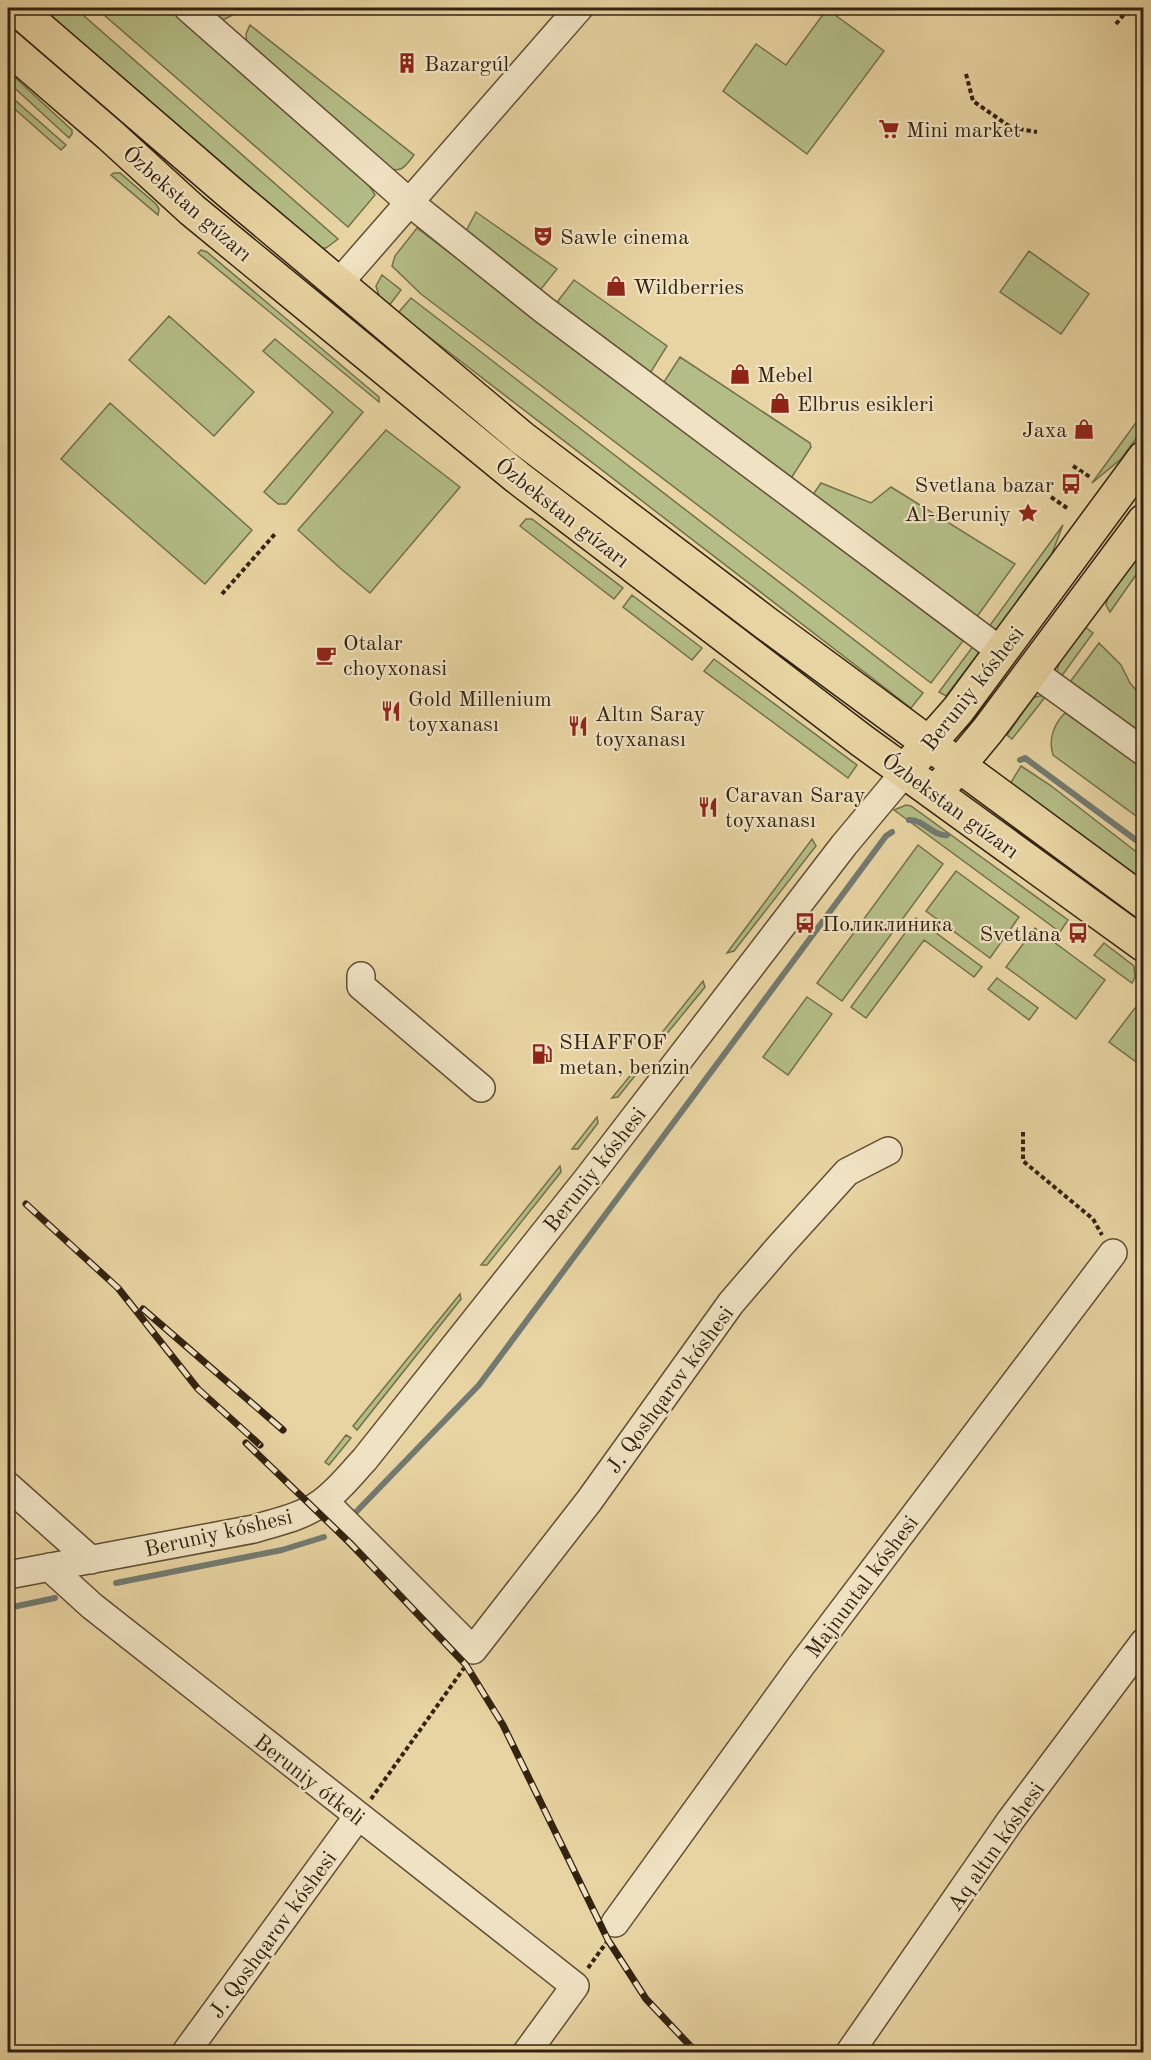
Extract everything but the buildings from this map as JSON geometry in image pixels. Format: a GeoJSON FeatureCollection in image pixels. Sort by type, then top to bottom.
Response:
{"type":"FeatureCollection","features":[{"type":"Feature","properties":{"kind":"main road","name":"Ózbekstan gúzarı"},"geometry":{"type":"LineString","coordinates":[[16,8],[228,191],[522,438],[1143,902]]}},
{"type":"Feature","properties":{"kind":"main road","name":"Ózbekstan gúzarı"},"geometry":{"type":"LineString","coordinates":[[8,47],[192,210],[507,470],[905,772],[1143,945]]}},
{"type":"Feature","properties":{"kind":"main road","name":"Beruniy kóshesi"},"geometry":{"type":"LineString","coordinates":[[905,772],[958,710],[1002,652],[1143,458]]}},
{"type":"Feature","properties":{"kind":"main road","name":"Beruniy kóshesi"},"geometry":{"type":"LineString","coordinates":[[935,793],[988,730],[1143,521]]}},
{"type":"Feature","properties":{"kind":"main road"},"geometry":{"type":"LineString","coordinates":[[958,710],[960,721],[967,731],[975,733],[988,730]]}},
{"type":"Feature","properties":{"kind":"street"},"geometry":{"type":"LineString","coordinates":[[188,8],[409,202],[544,310],[1002,652]]}},
{"type":"Feature","properties":{"kind":"street"},"geometry":{"type":"LineString","coordinates":[[338,284],[579,8]]}},
{"type":"Feature","properties":{"kind":"street"},"geometry":{"type":"LineString","coordinates":[[1032,671],[1143,752]]}},
{"type":"Feature","properties":{"kind":"street","name":"Beruniy kóshesi"},"geometry":{"type":"LineString","coordinates":[[8,1575],[254,1529],[285,1520],[314,1508],[324,1501],[365,1459],[580,1187],[844,845],[905,772]]}},
{"type":"Feature","properties":{"kind":"street"},"geometry":{"type":"LineString","coordinates":[[361,976],[361,986],[481,1088]]}},
{"type":"Feature","properties":{"kind":"street","name":"J. Qoshqarov kóshesi"},"geometry":{"type":"LineString","coordinates":[[473,1650],[589,1501],[731,1303],[847,1172],[888,1151]]}},
{"type":"Feature","properties":{"kind":"street","name":"Majnuntal kóshesi"},"geometry":{"type":"LineString","coordinates":[[615,1923],[800,1667],[1113,1253]]}},
{"type":"Feature","properties":{"kind":"street"},"geometry":{"type":"LineString","coordinates":[[8,1486],[91,1560]]}},
{"type":"Feature","properties":{"kind":"street"},"geometry":{"type":"LineString","coordinates":[[324,1501],[473,1650]]}},
{"type":"Feature","properties":{"kind":"street","name":"Beruniy ótkeli"},"geometry":{"type":"LineString","coordinates":[[49,1567],[92,1606],[575,1986]]}},
{"type":"Feature","properties":{"kind":"street","name":"Aq altın kóshesi"},"geometry":{"type":"LineString","coordinates":[[850,2052],[1010,1821],[1143,1642]]}},
{"type":"Feature","properties":{"kind":"street","name":"J. Qoshqarov kóshesi"},"geometry":{"type":"LineString","coordinates":[[186,2052],[358,1816]]}},
{"type":"Feature","properties":{"kind":"street"},"geometry":{"type":"LineString","coordinates":[[526,2052],[575,1986]]}},
{"type":"Feature","properties":{"kind":"path"},"geometry":{"type":"LineString","coordinates":[[1116,24],[1129,8]]}},
{"type":"Feature","properties":{"kind":"path"},"geometry":{"type":"LineString","coordinates":[[966,74],[973,101],[1012,128],[1037,132]]}},
{"type":"Feature","properties":{"kind":"path"},"geometry":{"type":"LineString","coordinates":[[1073,466],[1090,477]]}},
{"type":"Feature","properties":{"kind":"path"},"geometry":{"type":"LineString","coordinates":[[1051,497],[1067,508]]}},
{"type":"Feature","properties":{"kind":"path"},"geometry":{"type":"LineString","coordinates":[[222,594],[275,534]]}},
{"type":"Feature","properties":{"kind":"path"},"geometry":{"type":"LineString","coordinates":[[1023,1132],[1023,1161],[1093,1219],[1113,1253]]}},
{"type":"Feature","properties":{"kind":"path"},"geometry":{"type":"LineString","coordinates":[[358,1816],[466,1665],[473,1650]]}},
{"type":"Feature","properties":{"kind":"path"},"geometry":{"type":"LineString","coordinates":[[575,1986],[608,1940],[615,1923]]}},
{"type":"Feature","properties":{"kind":"green space"},"geometry":{"type":"Polygon","coordinates":[[[42,8],[75,8],[338,239],[326,248],[316,248],[42,8]]]}},
{"type":"Feature","properties":{"kind":"green space"},"geometry":{"type":"Polygon","coordinates":[[[96,8],[172,8],[361,173],[375,195],[348,227],[96,8]]]}},
{"type":"Feature","properties":{"kind":"green space"},"geometry":{"type":"Polygon","coordinates":[[[203,8],[231,8],[236,13],[225,19],[217,20],[203,8]]]}},
{"type":"Feature","properties":{"kind":"green space"},"geometry":{"type":"Polygon","coordinates":[[[827,9],[884,51],[807,154],[723,91],[756,44],[786,65],[827,9]]]}},
{"type":"Feature","properties":{"kind":"green space"},"geometry":{"type":"Polygon","coordinates":[[[250,25],[414,155],[408,163],[399,170],[385,168],[247,47],[246,34],[250,25]]]}},
{"type":"Feature","properties":{"kind":"green space"},"geometry":{"type":"Polygon","coordinates":[[[8,71],[72,130],[69,138],[8,82],[8,71]]]}},
{"type":"Feature","properties":{"kind":"green space"},"geometry":{"type":"Polygon","coordinates":[[[8,94],[66,145],[61,150],[8,103],[8,94]]]}},
{"type":"Feature","properties":{"kind":"green space"},"geometry":{"type":"Polygon","coordinates":[[[120,173],[156,204],[159,209],[158,215],[111,175],[120,173]]]}},
{"type":"Feature","properties":{"kind":"green space"},"geometry":{"type":"Polygon","coordinates":[[[476,212],[557,269],[541,289],[531,289],[464,235],[476,212]]]}},
{"type":"Feature","properties":{"kind":"green space"},"geometry":{"type":"Polygon","coordinates":[[[417,228],[963,641],[931,683],[421,294],[392,266],[395,256],[417,228]]]}},
{"type":"Feature","properties":{"kind":"green space"},"geometry":{"type":"Polygon","coordinates":[[[201,250],[207,252],[379,397],[379,402],[198,253],[201,250]]]}},
{"type":"Feature","properties":{"kind":"green space"},"geometry":{"type":"Polygon","coordinates":[[[1029,251],[1089,294],[1061,334],[1000,292],[1029,251]]]}},
{"type":"Feature","properties":{"kind":"green space"},"geometry":{"type":"Polygon","coordinates":[[[382,275],[401,290],[388,307],[380,299],[376,286],[382,275]]]}},
{"type":"Feature","properties":{"kind":"green space"},"geometry":{"type":"Polygon","coordinates":[[[574,280],[667,346],[649,375],[560,310],[558,301],[574,280]]]}},
{"type":"Feature","properties":{"kind":"green space"},"geometry":{"type":"Polygon","coordinates":[[[411,298],[923,693],[911,708],[398,313],[411,298]]]}},
{"type":"Feature","properties":{"kind":"green space"},"geometry":{"type":"Polygon","coordinates":[[[169,316],[254,392],[214,436],[129,360],[169,316]]]}},
{"type":"Feature","properties":{"kind":"green space"},"geometry":{"type":"Polygon","coordinates":[[[275,339],[363,412],[286,504],[278,504],[264,492],[333,412],[263,351],[275,339]]]}},
{"type":"Feature","properties":{"kind":"green space"},"geometry":{"type":"Polygon","coordinates":[[[680,357],[810,443],[811,447],[790,480],[662,385],[680,357]]]}},
{"type":"Feature","properties":{"kind":"green space"},"geometry":{"type":"Polygon","coordinates":[[[110,403],[252,530],[205,584],[61,459],[110,403]]]}},
{"type":"Feature","properties":{"kind":"green space"},"geometry":{"type":"Polygon","coordinates":[[[1143,413],[1143,429],[1121,459],[1092,483],[1143,413]]]}},
{"type":"Feature","properties":{"kind":"green space"},"geometry":{"type":"Polygon","coordinates":[[[386,430],[460,487],[370,593],[298,530],[386,430]]]}},
{"type":"Feature","properties":{"kind":"green space"},"geometry":{"type":"Polygon","coordinates":[[[821,483],[871,503],[891,487],[1015,564],[976,618],[812,496],[821,483]]]}},
{"type":"Feature","properties":{"kind":"green space"},"geometry":{"type":"Polygon","coordinates":[[[526,519],[532,519],[623,588],[614,599],[520,526],[526,519]]]}},
{"type":"Feature","properties":{"kind":"green space"},"geometry":{"type":"Polygon","coordinates":[[[1063,525],[1051,556],[1003,624],[995,630],[988,628],[1063,525]]]}},
{"type":"Feature","properties":{"kind":"green space"},"geometry":{"type":"Polygon","coordinates":[[[1143,548],[1143,565],[1110,612],[1106,605],[1108,597],[1143,548]]]}},
{"type":"Feature","properties":{"kind":"green space"},"geometry":{"type":"Polygon","coordinates":[[[632,595],[702,648],[692,660],[623,607],[632,595]]]}},
{"type":"Feature","properties":{"kind":"green space"},"geometry":{"type":"Polygon","coordinates":[[[1085,627],[1093,633],[1058,681],[1058,667],[1061,660],[1085,627]]]}},
{"type":"Feature","properties":{"kind":"green space"},"geometry":{"type":"Polygon","coordinates":[[[1099,643],[1121,665],[1130,683],[1143,698],[1143,739],[1067,686],[1099,643]]]}},
{"type":"Feature","properties":{"kind":"green space"},"geometry":{"type":"Polygon","coordinates":[[[974,645],[978,648],[978,654],[946,696],[939,692],[974,645]]]}},
{"type":"Feature","properties":{"kind":"green space"},"geometry":{"type":"Polygon","coordinates":[[[714,659],[857,765],[848,778],[704,671],[714,659]]]}},
{"type":"Feature","properties":{"kind":"green space"},"geometry":{"type":"Polygon","coordinates":[[[1046,696],[1012,739],[1007,735],[1033,698],[1046,696]]]}},
{"type":"Feature","properties":{"kind":"green space"},"geometry":{"type":"Polygon","coordinates":[[[1065,713],[1143,767],[1143,821],[1053,755],[1051,743],[1053,732],[1065,713]]]}},
{"type":"Feature","properties":{"kind":"green space"},"geometry":{"type":"Polygon","coordinates":[[[1021,766],[1050,785],[1143,857],[1143,882],[1010,784],[1021,766]]]}},
{"type":"Feature","properties":{"kind":"green space"},"geometry":{"type":"Polygon","coordinates":[[[906,805],[911,806],[1068,920],[1060,932],[894,810],[906,805]]]}},
{"type":"Feature","properties":{"kind":"green space"},"geometry":{"type":"Polygon","coordinates":[[[812,839],[816,846],[734,951],[727,953],[812,839]]]}},
{"type":"Feature","properties":{"kind":"green space"},"geometry":{"type":"Polygon","coordinates":[[[918,845],[943,864],[842,1001],[817,983],[918,845]]]}},
{"type":"Feature","properties":{"kind":"green space"},"geometry":{"type":"Polygon","coordinates":[[[956,871],[1019,917],[990,958],[926,911],[956,871]]]}},
{"type":"Feature","properties":{"kind":"green space"},"geometry":{"type":"Polygon","coordinates":[[[916,918],[982,967],[974,977],[924,940],[866,1018],[851,1007],[916,918]]]}},
{"type":"Feature","properties":{"kind":"green space"},"geometry":{"type":"Polygon","coordinates":[[[1035,928],[1105,980],[1076,1019],[1006,967],[1035,928]]]}},
{"type":"Feature","properties":{"kind":"green space"},"geometry":{"type":"Polygon","coordinates":[[[1104,943],[1134,966],[1135,977],[1132,983],[1094,955],[1104,943]]]}},
{"type":"Feature","properties":{"kind":"green space"},"geometry":{"type":"Polygon","coordinates":[[[997,978],[1038,1008],[1029,1020],[988,989],[997,978]]]}},
{"type":"Feature","properties":{"kind":"green space"},"geometry":{"type":"Polygon","coordinates":[[[703,981],[705,987],[660,1042],[652,1045],[703,981]]]}},
{"type":"Feature","properties":{"kind":"green space"},"geometry":{"type":"Polygon","coordinates":[[[807,997],[832,1014],[788,1075],[763,1057],[807,997]]]}},
{"type":"Feature","properties":{"kind":"green space"},"geometry":{"type":"Polygon","coordinates":[[[1135,1008],[1143,1014],[1143,1067],[1109,1042],[1135,1008]]]}},
{"type":"Feature","properties":{"kind":"green space"},"geometry":{"type":"Polygon","coordinates":[[[638,1066],[638,1072],[618,1097],[612,1098],[638,1066]]]}},
{"type":"Feature","properties":{"kind":"green space"},"geometry":{"type":"Polygon","coordinates":[[[597,1117],[598,1123],[578,1149],[572,1149],[597,1117]]]}},
{"type":"Feature","properties":{"kind":"green space"},"geometry":{"type":"Polygon","coordinates":[[[560,1166],[561,1172],[487,1265],[481,1265],[560,1166]]]}},
{"type":"Feature","properties":{"kind":"green space"},"geometry":{"type":"Polygon","coordinates":[[[460,1294],[461,1299],[357,1430],[353,1426],[460,1294]]]}},
{"type":"Feature","properties":{"kind":"green space"},"geometry":{"type":"Polygon","coordinates":[[[346,1435],[351,1438],[329,1465],[325,1462],[346,1435]]]}},
{"type":"Feature","properties":{"kind":"waterway"},"geometry":{"type":"LineString","coordinates":[[1020,760],[1025,758],[1144,846]]}},
{"type":"Feature","properties":{"kind":"waterway"},"geometry":{"type":"LineString","coordinates":[[909,820],[914,820],[937,833],[947,835]]}},
{"type":"Feature","properties":{"kind":"waterway"},"geometry":{"type":"LineString","coordinates":[[356,1512],[479,1385],[886,836],[892,832]]}},
{"type":"Feature","properties":{"kind":"waterway"},"geometry":{"type":"LineString","coordinates":[[116,1583],[282,1550],[324,1537]]}},
{"type":"Feature","properties":{"kind":"waterway"},"geometry":{"type":"LineString","coordinates":[[8,1608],[55,1598]]}},
{"type":"Feature","properties":{"kind":"railway"},"geometry":{"type":"LineString","coordinates":[[26,1204],[118,1288],[198,1389],[260,1445]]}},
{"type":"Feature","properties":{"kind":"railway"},"geometry":{"type":"LineString","coordinates":[[143,1309],[283,1430]]}},
{"type":"Feature","properties":{"kind":"railway"},"geometry":{"type":"LineString","coordinates":[[246,1443],[350,1543],[466,1665],[503,1725],[608,1940],[646,1999],[696,2052]]}},
{"type":"Feature","properties":{"kind":"place","name":"Bazargúl"},"geometry":{"type":"Point","coordinates":[407,63]}},
{"type":"Feature","properties":{"kind":"place","name":"Mini market"},"geometry":{"type":"Point","coordinates":[889,129]}},
{"type":"Feature","properties":{"kind":"place","name":"Sawle cinema"},"geometry":{"type":"Point","coordinates":[543,236]}},
{"type":"Feature","properties":{"kind":"place","name":"Wildberries"},"geometry":{"type":"Point","coordinates":[616,286]}},
{"type":"Feature","properties":{"kind":"place","name":"Mebel"},"geometry":{"type":"Point","coordinates":[740,374]}},
{"type":"Feature","properties":{"kind":"place","name":"Elbrus esikleri"},"geometry":{"type":"Point","coordinates":[780,403]}},
{"type":"Feature","properties":{"kind":"place","name":"Jaxa"},"geometry":{"type":"Point","coordinates":[1084,429]}},
{"type":"Feature","properties":{"kind":"place","name":"Svetlana bazar"},"geometry":{"type":"Point","coordinates":[1071,484]}},
{"type":"Feature","properties":{"kind":"place","name":"Al-Beruniy"},"geometry":{"type":"Point","coordinates":[1028,513]}},
{"type":"Feature","properties":{"kind":"place","name":"Otalar choyxonasi"},"geometry":{"type":"Point","coordinates":[326,655]}},
{"type":"Feature","properties":{"kind":"place","name":"Gold Millenium toyxanası"},"geometry":{"type":"Point","coordinates":[391,711]}},
{"type":"Feature","properties":{"kind":"place","name":"Altın Saray toyxanası"},"geometry":{"type":"Point","coordinates":[578,726]}},
{"type":"Feature","properties":{"kind":"place","name":"Caravan Saray toyxanası"},"geometry":{"type":"Point","coordinates":[708,807]}},
{"type":"Feature","properties":{"kind":"place","name":"Поликлиника"},"geometry":{"type":"Point","coordinates":[805,923]}},
{"type":"Feature","properties":{"kind":"place","name":"Svetlana"},"geometry":{"type":"Point","coordinates":[1078,933]}},
{"type":"Feature","properties":{"kind":"place","name":"SHAFFOF metan, benzin"},"geometry":{"type":"Point","coordinates":[542,1054]}}]}
